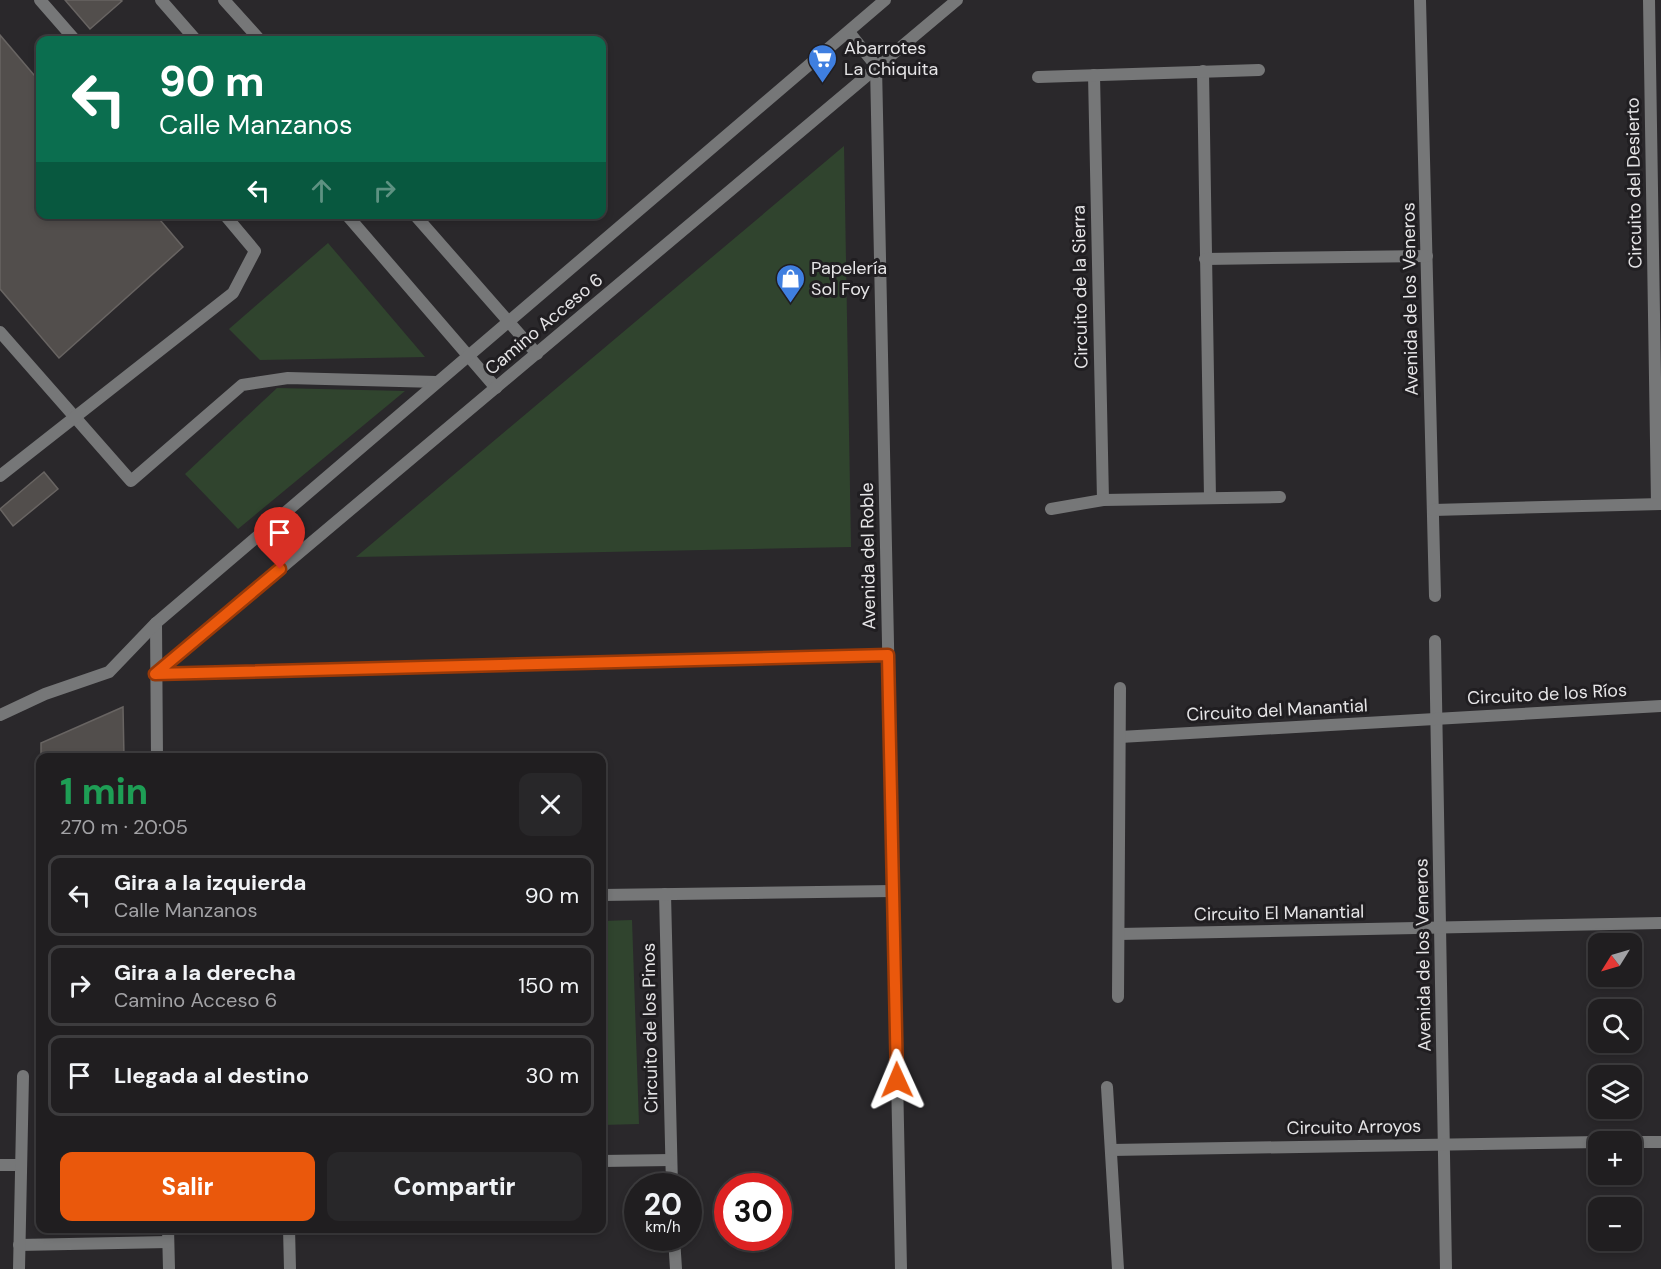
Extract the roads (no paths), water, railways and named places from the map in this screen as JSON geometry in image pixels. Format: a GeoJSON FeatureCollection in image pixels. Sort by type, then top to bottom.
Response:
{"type":"FeatureCollection","features":[{"type":"Feature","properties":{"kind":"street"},"geometry":{"type":"LineString","coordinates":[[40,0],[72,36]]}},
{"type":"Feature","properties":{"kind":"street"},"geometry":{"type":"LineString","coordinates":[[161,0],[192,36]]}},
{"type":"Feature","properties":{"kind":"street"},"geometry":{"type":"LineString","coordinates":[[224,0],[256,36]]}},
{"type":"Feature","properties":{"kind":"street","name":"Camino Acceso 6"},"geometry":{"type":"LineString","coordinates":[[0,716],[45,694],[110,672],[156,623],[885,0]]}},
{"type":"Feature","properties":{"kind":"street","name":"Camino Acceso 6"},"geometry":{"type":"LineString","coordinates":[[155,674],[957,0]]}},
{"type":"Feature","properties":{"kind":"street","name":"Avenida de los Veneros"},"geometry":{"type":"LineString","coordinates":[[1420,0],[1435,596]]}},
{"type":"Feature","properties":{"kind":"street","name":"Circuito del Desierto"},"geometry":{"type":"LineString","coordinates":[[1433,510],[1659,504],[1656,70],[1649,0]]}},
{"type":"Feature","properties":{"kind":"street"},"geometry":{"type":"LineString","coordinates":[[849,32],[876,66]]}},
{"type":"Feature","properties":{"kind":"street","name":"Avenida del Roble"},"geometry":{"type":"LineString","coordinates":[[876,66],[901,1269]]}},
{"type":"Feature","properties":{"kind":"street"},"geometry":{"type":"LineString","coordinates":[[1038,76],[1259,70]]}},
{"type":"Feature","properties":{"kind":"street"},"geometry":{"type":"LineString","coordinates":[[1203,71],[1210,498]]}},
{"type":"Feature","properties":{"kind":"street","name":"Circuito de la Sierra"},"geometry":{"type":"LineString","coordinates":[[1094,75],[1103,500]]}},
{"type":"Feature","properties":{"kind":"street"},"geometry":{"type":"LineString","coordinates":[[0,476],[233,293],[255,251],[228,219]]}},
{"type":"Feature","properties":{"kind":"street"},"geometry":{"type":"LineString","coordinates":[[350,219],[496,388]]}},
{"type":"Feature","properties":{"kind":"street"},"geometry":{"type":"LineString","coordinates":[[418,219],[537,354]]}},
{"type":"Feature","properties":{"kind":"street"},"geometry":{"type":"LineString","coordinates":[[1205,259],[1426,256]]}},
{"type":"Feature","properties":{"kind":"street"},"geometry":{"type":"LineString","coordinates":[[0,332],[131,481],[242,385],[288,378],[437,382]]}},
{"type":"Feature","properties":{"kind":"street"},"geometry":{"type":"LineString","coordinates":[[1051,509],[1103,500],[1280,496]]}},
{"type":"Feature","properties":{"kind":"street"},"geometry":{"type":"LineString","coordinates":[[156,623],[157,753]]}},
{"type":"Feature","properties":{"kind":"street","name":"Avenida de los Veneros"},"geometry":{"type":"LineString","coordinates":[[1435,641],[1446,1269]]}},
{"type":"Feature","properties":{"kind":"street"},"geometry":{"type":"LineString","coordinates":[[155,674],[888,655]]}},
{"type":"Feature","properties":{"kind":"street"},"geometry":{"type":"LineString","coordinates":[[1118,997],[1120,688]]}},
{"type":"Feature","properties":{"kind":"street","name":"Circuito de los Ríos"},"geometry":{"type":"LineString","coordinates":[[1436,719],[1661,706]]}},
{"type":"Feature","properties":{"kind":"street","name":"Circuito del Manantial"},"geometry":{"type":"LineString","coordinates":[[1120,737],[1436,719]]}},
{"type":"Feature","properties":{"kind":"street"},"geometry":{"type":"LineString","coordinates":[[606,895],[893,891]]}},
{"type":"Feature","properties":{"kind":"street","name":"Circuito de los Pinos"},"geometry":{"type":"LineString","coordinates":[[666,894],[672,1173]]}},
{"type":"Feature","properties":{"kind":"street"},"geometry":{"type":"LineString","coordinates":[[1440,928],[1661,923]]}},
{"type":"Feature","properties":{"kind":"street","name":"Circuito El Manantial"},"geometry":{"type":"LineString","coordinates":[[1119,934],[1440,928]]}},
{"type":"Feature","properties":{"kind":"street"},"geometry":{"type":"LineString","coordinates":[[19,1269],[23,1076]]}},
{"type":"Feature","properties":{"kind":"street"},"geometry":{"type":"LineString","coordinates":[[1107,1087],[1118,1269]]}},
{"type":"Feature","properties":{"kind":"street","name":"Circuito Arroyos"},"geometry":{"type":"LineString","coordinates":[[1111,1150],[1588,1142]]}},
{"type":"Feature","properties":{"kind":"street"},"geometry":{"type":"LineString","coordinates":[[1642,1142],[1661,1142]]}},
{"type":"Feature","properties":{"kind":"street"},"geometry":{"type":"LineString","coordinates":[[606,1161],[672,1160]]}},
{"type":"Feature","properties":{"kind":"street"},"geometry":{"type":"LineString","coordinates":[[0,1166],[21,1165]]}},
{"type":"Feature","properties":{"kind":"street"},"geometry":{"type":"LineString","coordinates":[[168,1233],[169,1269]]}},
{"type":"Feature","properties":{"kind":"street"},"geometry":{"type":"LineString","coordinates":[[290,1233],[290,1269]]}},
{"type":"Feature","properties":{"kind":"street"},"geometry":{"type":"LineString","coordinates":[[20,1245],[168,1242]]}},
{"type":"Feature","properties":{"kind":"street"},"geometry":{"type":"LineString","coordinates":[[675,1251],[676,1269]]}},
{"type":"Feature","properties":{"kind":"place","name":"Abarrotes La Chiquita"},"geometry":{"type":"Point","coordinates":[823,84]}},
{"type":"Feature","properties":{"kind":"place","name":"Papelería Sol Foy"},"geometry":{"type":"Point","coordinates":[790,304]}}]}
